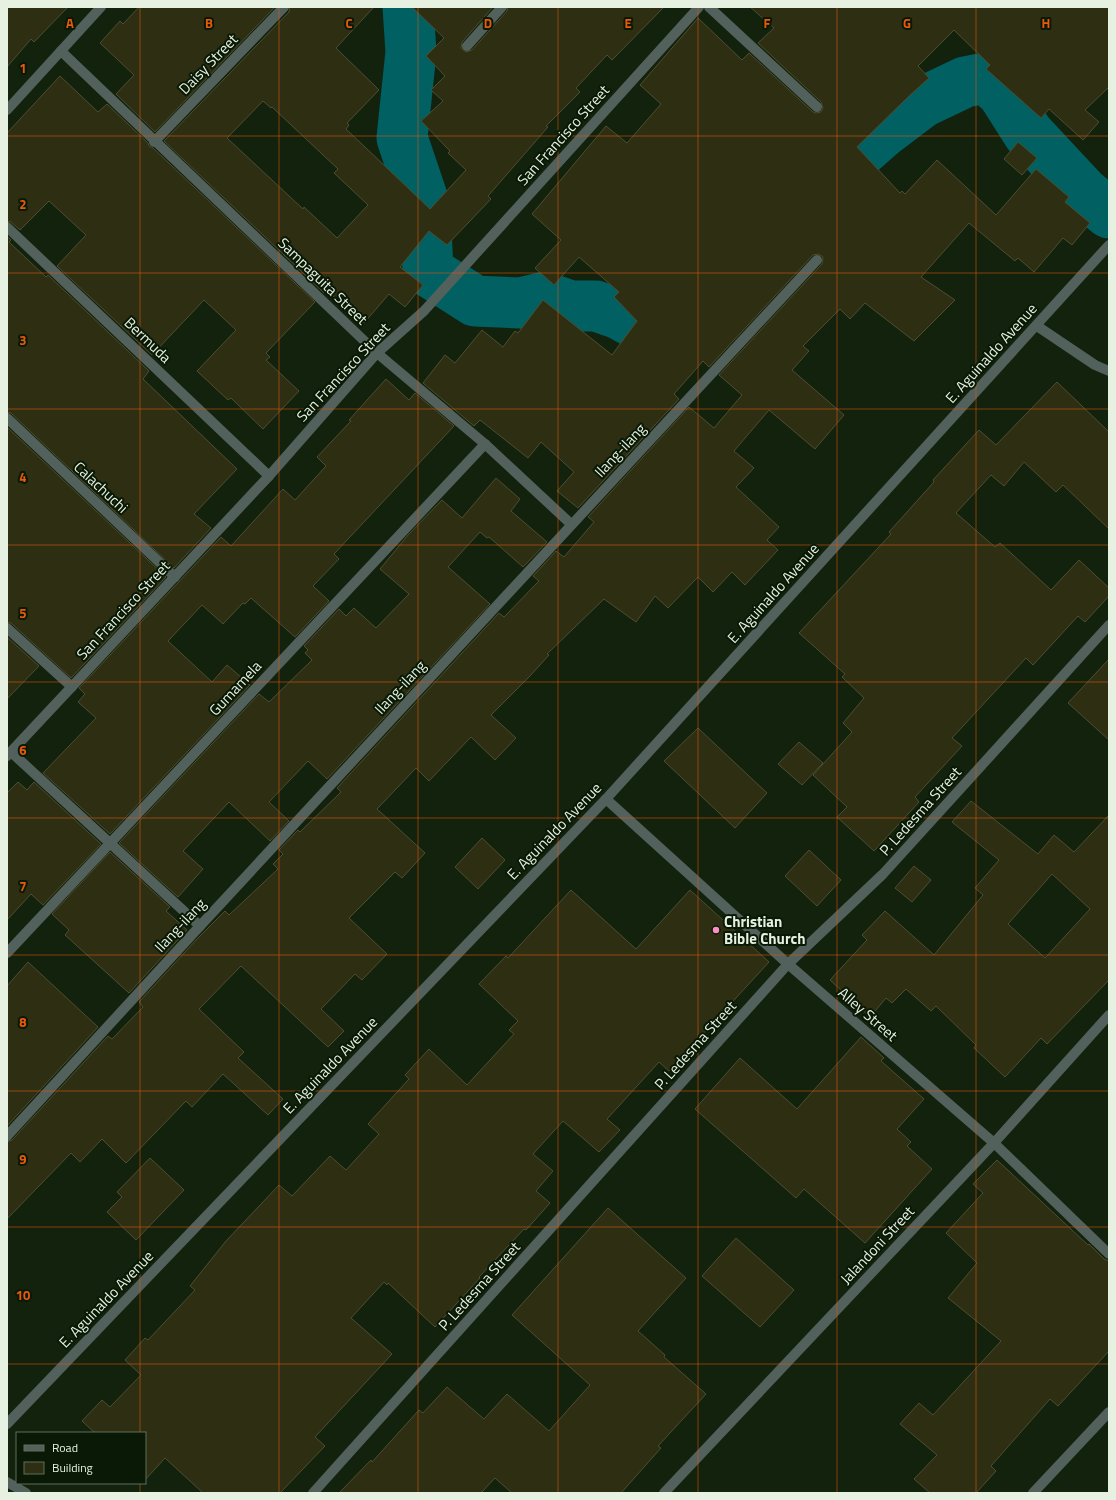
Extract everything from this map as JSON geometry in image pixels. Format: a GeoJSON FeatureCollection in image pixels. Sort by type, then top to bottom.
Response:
{"type":"FeatureCollection","features":[{"type":"Feature","properties":{"kind":"street"},"geometry":{"type":"LineString","coordinates":[[7,110],[101,7]]}},
{"type":"Feature","properties":{"kind":"street","name":"Daisy Street"},"geometry":{"type":"LineString","coordinates":[[154,142],[284,7]]}},
{"type":"Feature","properties":{"kind":"street"},"geometry":{"type":"LineString","coordinates":[[468,46],[502,7]]}},
{"type":"Feature","properties":{"kind":"street","name":"San Francisco Street"},"geometry":{"type":"LineString","coordinates":[[9,754],[269,476],[377,354],[424,311],[699,7]]}},
{"type":"Feature","properties":{"kind":"street"},"geometry":{"type":"LineString","coordinates":[[710,7],[817,108]]}},
{"type":"Feature","properties":{"kind":"street","name":"Sampaguita Street"},"geometry":{"type":"LineString","coordinates":[[60,51],[377,354],[485,444],[571,524]]}},
{"type":"Feature","properties":{"kind":"street","name":"Bermuda"},"geometry":{"type":"LineString","coordinates":[[7,227],[269,476]]}},
{"type":"Feature","properties":{"kind":"street","name":"E. Aguinaldo Avenue"},"geometry":{"type":"LineString","coordinates":[[7,1424],[606,799],[1109,245]]}},
{"type":"Feature","properties":{"kind":"street","name":"Ilang-ilang"},"geometry":{"type":"LineString","coordinates":[[7,1136],[571,524],[817,260]]}},
{"type":"Feature","properties":{"kind":"street"},"geometry":{"type":"LineString","coordinates":[[1037,326],[1095,365],[1109,371]]}},
{"type":"Feature","properties":{"kind":"street","name":"Calachuchi"},"geometry":{"type":"LineString","coordinates":[[7,418],[175,577]]}},
{"type":"Feature","properties":{"kind":"street","name":"Gumamela"},"geometry":{"type":"LineString","coordinates":[[7,953],[485,444]]}},
{"type":"Feature","properties":{"kind":"street","name":"P. Ledesma Street"},"geometry":{"type":"LineString","coordinates":[[313,1493],[788,964],[883,874],[1109,625]]}},
{"type":"Feature","properties":{"kind":"street"},"geometry":{"type":"LineString","coordinates":[[7,628],[72,687]]}},
{"type":"Feature","properties":{"kind":"street"},"geometry":{"type":"LineString","coordinates":[[9,754],[110,843],[200,926]]}},
{"type":"Feature","properties":{"kind":"street","name":"Alley Street"},"geometry":{"type":"LineString","coordinates":[[606,799],[788,964],[994,1143],[1109,1254]]}},
{"type":"Feature","properties":{"kind":"street","name":"Jalandoni Street"},"geometry":{"type":"LineString","coordinates":[[664,1493],[994,1143],[1109,1015]]}},
{"type":"Feature","properties":{"kind":"street"},"geometry":{"type":"LineString","coordinates":[[1033,1493],[1109,1412]]}},
{"type":"Feature","properties":{"kind":"street"},"geometry":{"type":"LineString","coordinates":[[7,1482],[26,1493]]}},
{"type":"Feature","properties":{"kind":"building"},"geometry":{"type":"Polygon","coordinates":[[[7,7],[68,7],[34,42],[31,39],[7,67],[7,7]]]}},
{"type":"Feature","properties":{"kind":"building"},"geometry":{"type":"Polygon","coordinates":[[[139,7],[275,7],[155,132],[116,94],[134,75],[100,43],[120,21],[123,24],[139,7]]]}},
{"type":"Feature","properties":{"kind":"building"},"geometry":{"type":"Polygon","coordinates":[[[290,7],[374,7],[336,48],[379,90],[347,123],[349,125],[346,129],[430,209],[466,170],[448,153],[450,151],[421,121],[443,101],[431,90],[445,76],[426,56],[444,38],[412,7],[493,7],[462,42],[461,48],[466,52],[472,50],[507,11],[508,7],[664,7],[612,60],[607,55],[576,88],[580,92],[546,126],[548,127],[488,196],[491,199],[447,245],[429,231],[400,267],[423,285],[405,307],[389,294],[364,323],[326,290],[324,293],[164,141],[289,12],[290,7]],[[263,101],[227,138],[303,209],[304,207],[337,238],[368,205],[334,173],[338,169],[272,107],[271,108],[263,101]]]}},
{"type":"Feature","properties":{"kind":"building"},"geometry":{"type":"Polygon","coordinates":[[[750,7],[1109,7],[1109,87],[1085,110],[1099,122],[1083,140],[1049,109],[1041,118],[986,69],[990,65],[954,30],[918,66],[929,78],[857,147],[900,193],[902,191],[905,194],[937,160],[996,215],[1036,169],[1069,197],[1065,202],[1090,223],[1072,245],[1063,238],[1034,272],[1018,258],[1015,261],[969,223],[921,277],[955,300],[914,341],[865,303],[850,319],[840,309],[803,346],[809,351],[792,370],[844,415],[815,449],[769,410],[734,451],[754,468],[736,487],[779,527],[767,540],[778,550],[745,585],[732,572],[713,592],[698,577],[668,608],[655,596],[636,622],[604,599],[547,654],[549,655],[530,676],[491,715],[516,738],[495,760],[471,737],[429,781],[416,768],[377,809],[425,853],[402,878],[395,872],[349,918],[387,954],[362,980],[355,974],[321,1009],[344,1031],[328,1047],[241,966],[199,1009],[244,1052],[238,1058],[283,1099],[268,1115],[223,1074],[192,1107],[186,1101],[126,1163],[102,1139],[80,1162],[71,1153],[7,1219],[7,1142],[12,1140],[108,1036],[112,1039],[143,1007],[139,1002],[197,939],[225,911],[229,915],[278,869],[273,864],[283,854],[279,850],[298,830],[300,832],[341,792],[337,788],[499,613],[504,617],[539,581],[533,576],[556,551],[564,557],[594,522],[588,517],[689,407],[714,428],[742,395],[719,375],[822,264],[822,256],[818,254],[813,255],[709,367],[703,361],[674,394],[679,399],[578,508],[557,491],[574,472],[541,442],[528,458],[480,420],[474,426],[423,383],[445,355],[455,363],[482,330],[503,347],[515,331],[518,333],[543,300],[612,355],[637,321],[614,297],[619,292],[579,257],[554,285],[535,268],[561,240],[532,214],[606,126],[627,143],[661,104],[640,85],[698,18],[742,60],[749,53],[813,112],[821,112],[823,108],[821,102],[758,43],[774,28],[750,7]]]}},
{"type":"Feature","properties":{"kind":"building"},"geometry":{"type":"Polygon","coordinates":[[[60,76],[98,112],[107,104],[148,143],[149,146],[153,148],[315,302],[266,353],[270,357],[266,360],[299,391],[263,429],[231,398],[228,400],[197,371],[236,330],[204,300],[152,355],[57,266],[86,235],[49,201],[20,230],[11,222],[7,221],[7,133],[60,76]]]}},
{"type":"Feature","properties":{"kind":"building"},"geometry":{"type":"Polygon","coordinates":[[[1018,142],[1037,158],[1022,175],[1004,159],[1018,142]]]}},
{"type":"Feature","properties":{"kind":"building"},"geometry":{"type":"Polygon","coordinates":[[[7,236],[11,240],[9,242],[46,277],[48,275],[149,371],[143,379],[237,469],[194,514],[211,528],[174,568],[11,413],[7,412],[7,236]]]}},
{"type":"Feature","properties":{"kind":"building"},"geometry":{"type":"Polygon","coordinates":[[[386,379],[409,400],[415,393],[454,426],[334,554],[339,559],[313,586],[329,601],[295,637],[251,598],[245,604],[243,603],[223,624],[202,605],[168,641],[212,682],[227,665],[250,685],[110,834],[43,773],[96,718],[78,702],[85,694],[79,688],[221,537],[231,546],[283,489],[295,500],[326,466],[317,457],[351,421],[349,420],[386,379]]]}},
{"type":"Feature","properties":{"kind":"building"},"geometry":{"type":"Polygon","coordinates":[[[1057,382],[1109,432],[1109,529],[1063,485],[1056,492],[1024,462],[1004,486],[991,475],[956,513],[995,547],[1000,543],[1051,590],[1079,560],[1109,588],[1109,596],[1085,622],[1078,616],[1033,665],[1026,658],[952,738],[962,746],[915,797],[919,802],[874,851],[837,817],[847,807],[813,775],[852,732],[843,723],[864,698],[842,677],[845,674],[799,633],[891,534],[889,532],[934,482],[933,480],[979,430],[996,445],[1057,382]]]}},
{"type":"Feature","properties":{"kind":"building"},"geometry":{"type":"Polygon","coordinates":[[[7,427],[166,577],[71,678],[11,623],[7,622],[7,427]]]}},
{"type":"Feature","properties":{"kind":"building"},"geometry":{"type":"Polygon","coordinates":[[[496,478],[520,499],[511,511],[547,542],[523,567],[489,537],[487,538],[480,532],[448,567],[490,604],[327,779],[308,761],[269,802],[289,821],[270,841],[229,802],[183,851],[203,869],[178,897],[119,843],[259,694],[269,702],[312,660],[305,653],[308,650],[304,646],[339,609],[346,616],[354,608],[376,628],[409,594],[380,569],[408,535],[442,500],[462,518],[496,478]]]}},
{"type":"Feature","properties":{"kind":"building"},"geometry":{"type":"Polygon","coordinates":[[[7,637],[39,666],[7,699],[7,637]]]}},
{"type":"Feature","properties":{"kind":"building"},"geometry":{"type":"Polygon","coordinates":[[[1109,659],[1109,740],[1068,703],[1109,659]]]}},
{"type":"Feature","properties":{"kind":"building"},"geometry":{"type":"Polygon","coordinates":[[[698,728],[767,793],[735,828],[664,761],[698,728]]]}},
{"type":"Feature","properties":{"kind":"building"},"geometry":{"type":"Polygon","coordinates":[[[799,742],[823,763],[802,785],[778,764],[799,742]]]}},
{"type":"Feature","properties":{"kind":"building"},"geometry":{"type":"Polygon","coordinates":[[[18,782],[27,790],[34,782],[101,844],[43,905],[31,894],[7,920],[7,793],[18,782]]]}},
{"type":"Feature","properties":{"kind":"building"},"geometry":{"type":"Polygon","coordinates":[[[971,801],[1038,854],[1054,835],[1074,852],[1109,815],[1109,980],[1047,1044],[1041,1038],[1005,1077],[974,1048],[976,1045],[936,1006],[931,1011],[906,989],[892,1003],[886,998],[870,1017],[830,980],[867,940],[862,935],[885,911],[934,955],[983,895],[975,888],[999,860],[952,822],[971,801]],[[1052,874],[1008,924],[1045,958],[1090,909],[1052,874]]]}},
{"type":"Feature","properties":{"kind":"building"},"geometry":{"type":"Polygon","coordinates":[[[482,838],[505,860],[478,889],[455,867],[482,838]]]}},
{"type":"Feature","properties":{"kind":"building"},"geometry":{"type":"Polygon","coordinates":[[[809,850],[841,880],[817,906],[785,876],[809,850]]]}},
{"type":"Feature","properties":{"kind":"building"},"geometry":{"type":"Polygon","coordinates":[[[110,852],[170,907],[166,911],[187,930],[129,993],[65,935],[69,930],[52,914],[110,852]]]}},
{"type":"Feature","properties":{"kind":"building"},"geometry":{"type":"Polygon","coordinates":[[[914,866],[931,880],[912,902],[895,888],[914,866]]]}},
{"type":"Feature","properties":{"kind":"building"},"geometry":{"type":"Polygon","coordinates":[[[571,890],[636,949],[690,890],[769,962],[669,1071],[659,1062],[607,1119],[620,1130],[599,1152],[563,1121],[533,1154],[553,1171],[536,1191],[550,1203],[526,1230],[524,1229],[479,1277],[480,1278],[435,1327],[388,1283],[387,1285],[384,1282],[351,1318],[392,1354],[315,1437],[325,1446],[280,1493],[203,1493],[165,1458],[146,1479],[146,1432],[94,1432],[82,1421],[102,1400],[110,1407],[141,1375],[125,1360],[145,1338],[148,1340],[195,1290],[190,1286],[226,1241],[279,1185],[292,1196],[330,1156],[346,1170],[379,1134],[368,1124],[409,1079],[405,1075],[429,1049],[467,1085],[514,1034],[509,1030],[518,1021],[479,984],[506,956],[508,958],[571,890]]]}},
{"type":"Feature","properties":{"kind":"building"},"geometry":{"type":"Polygon","coordinates":[[[28,962],[98,1027],[7,1126],[7,986],[28,962]]]}},
{"type":"Feature","properties":{"kind":"building"},"geometry":{"type":"Polygon","coordinates":[[[861,1037],[884,1058],[881,1061],[924,1099],[897,1129],[911,1142],[907,1146],[932,1169],[865,1243],[804,1189],[796,1198],[695,1109],[740,1058],[797,1109],[861,1037]]]}},
{"type":"Feature","properties":{"kind":"building"},"geometry":{"type":"Polygon","coordinates":[[[150,1158],[184,1190],[136,1240],[107,1212],[122,1197],[117,1192],[150,1158]]]}},
{"type":"Feature","properties":{"kind":"building"},"geometry":{"type":"Polygon","coordinates":[[[997,1160],[1088,1245],[1089,1244],[1104,1259],[1109,1261],[1109,1351],[1058,1406],[1050,1399],[991,1466],[996,1471],[976,1493],[930,1493],[914,1479],[937,1455],[900,1424],[919,1403],[933,1415],[1001,1341],[948,1298],[977,1263],[946,1233],[983,1193],[973,1184],[997,1160]]]}},
{"type":"Feature","properties":{"kind":"building"},"geometry":{"type":"Polygon","coordinates":[[[608,1208],[686,1278],[638,1331],[665,1355],[664,1357],[706,1394],[658,1446],[661,1448],[621,1493],[512,1493],[495,1478],[481,1493],[339,1493],[371,1460],[372,1462],[419,1410],[423,1413],[447,1387],[484,1419],[507,1394],[549,1431],[590,1385],[512,1315],[608,1208]]]}},
{"type":"Feature","properties":{"kind":"building"},"geometry":{"type":"Polygon","coordinates":[[[736,1238],[794,1290],[760,1327],[702,1276],[736,1238]]]}},
{"type":"Feature","properties":{"kind":"waterway"},"geometry":{"type":"LineString","coordinates":[[408,7],[411,52],[402,138],[425,206],[428,271],[475,301],[520,303],[545,297],[571,306],[596,306],[619,314],[637,324],[650,327],[670,321],[697,299]]}},
{"type":"Feature","properties":{"kind":"waterway"},"geometry":{"type":"LineString","coordinates":[[801,188],[834,175],[882,133],[923,102],[965,82],[985,78],[1002,92],[1028,133],[1083,192],[1109,213]]}},
{"type":"Feature","properties":{"kind":"place","name":"Christian Bible Church"},"geometry":{"type":"Point","coordinates":[716,930]}}]}
